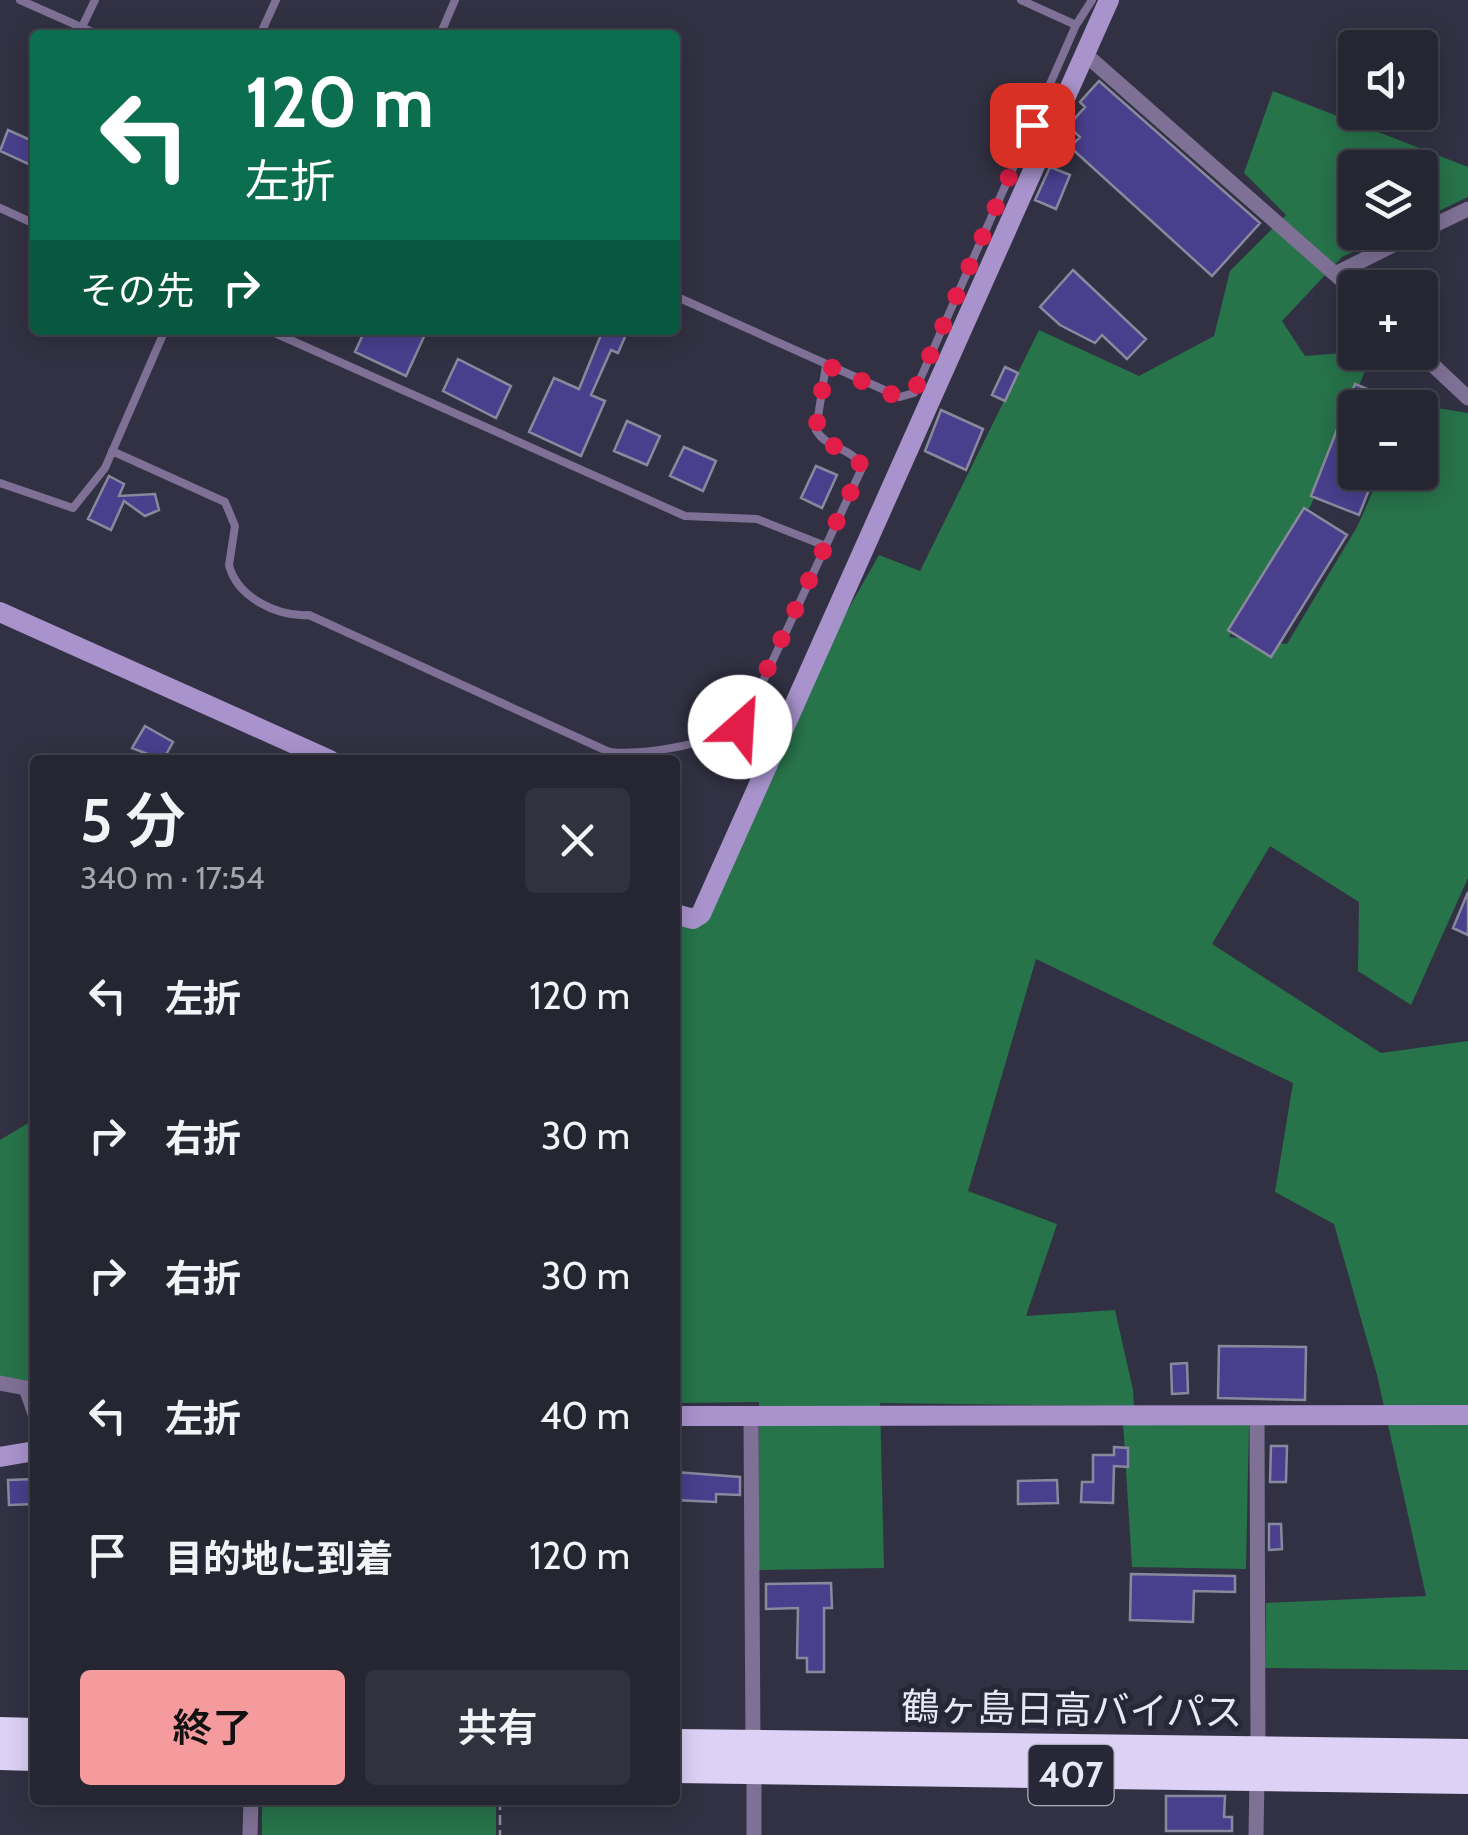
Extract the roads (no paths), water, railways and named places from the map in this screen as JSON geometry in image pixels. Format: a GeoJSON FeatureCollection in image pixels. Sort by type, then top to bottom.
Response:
{"type":"FeatureCollection","features":[{"type":"Feature","properties":{"kind":"highway"},"geometry":{"type":"LineString","coordinates":[[0,1732],[30,1733]]}},
{"type":"Feature","properties":{"kind":"highway","name":"鶴ヶ島日高バイパス"},"geometry":{"type":"LineString","coordinates":[[680,1745],[754,1757],[1257,1765],[1468,1779]]}},
{"type":"Feature","properties":{"kind":"highway","name":"鶴ヶ島日高バイパス"},"geometry":{"type":"LineString","coordinates":[[1257,1765],[1468,1754]]}},
{"type":"Feature","properties":{"kind":"highway"},"geometry":{"type":"LineString","coordinates":[[0,1755],[30,1756]]}},
{"type":"Feature","properties":{"kind":"highway","name":"鶴ヶ島日高バイパス"},"geometry":{"type":"LineString","coordinates":[[680,1767],[754,1757]]}},
{"type":"Feature","properties":{"kind":"street"},"geometry":{"type":"LineString","coordinates":[[680,915],[693,919],[701,914],[1109,0]]}},
{"type":"Feature","properties":{"kind":"street"},"geometry":{"type":"LineString","coordinates":[[1085,54],[1338,277]]}},
{"type":"Feature","properties":{"kind":"street"},"geometry":{"type":"LineString","coordinates":[[1438,223],[1468,208]]}},
{"type":"Feature","properties":{"kind":"street"},"geometry":{"type":"LineString","coordinates":[[1335,274],[1384,250]]}},
{"type":"Feature","properties":{"kind":"street"},"geometry":{"type":"LineString","coordinates":[[1438,369],[1468,398]]}},
{"type":"Feature","properties":{"kind":"street"},"geometry":{"type":"LineString","coordinates":[[0,612],[319,755]]}},
{"type":"Feature","properties":{"kind":"street"},"geometry":{"type":"LineString","coordinates":[[0,1383],[26,1388],[30,1400]]}},
{"type":"Feature","properties":{"kind":"street"},"geometry":{"type":"LineString","coordinates":[[1256,1414],[1256,1835]]}},
{"type":"Feature","properties":{"kind":"street"},"geometry":{"type":"LineString","coordinates":[[680,1416],[1468,1415]]}},
{"type":"Feature","properties":{"kind":"street"},"geometry":{"type":"LineString","coordinates":[[752,1416],[754,1835]]}},
{"type":"Feature","properties":{"kind":"street"},"geometry":{"type":"LineString","coordinates":[[0,1457],[30,1452]]}},
{"type":"Feature","properties":{"kind":"street"},"geometry":{"type":"LineString","coordinates":[[250,1835],[251,1805]]}},
{"type":"Feature","properties":{"kind":"lane"},"geometry":{"type":"LineString","coordinates":[[20,0],[87,30]]}},
{"type":"Feature","properties":{"kind":"lane"},"geometry":{"type":"LineString","coordinates":[[82,28],[95,0]]}},
{"type":"Feature","properties":{"kind":"lane"},"geometry":{"type":"LineString","coordinates":[[262,30],[276,0]]}},
{"type":"Feature","properties":{"kind":"lane"},"geometry":{"type":"LineString","coordinates":[[442,30],[455,0]]}},
{"type":"Feature","properties":{"kind":"lane"},"geometry":{"type":"LineString","coordinates":[[1021,0],[1076,25]]}},
{"type":"Feature","properties":{"kind":"lane"},"geometry":{"type":"LineString","coordinates":[[680,298],[900,398],[914,392],[1076,25],[1092,0]]}},
{"type":"Feature","properties":{"kind":"lane"},"geometry":{"type":"LineString","coordinates":[[0,208],[30,222]]}},
{"type":"Feature","properties":{"kind":"lane"},"geometry":{"type":"LineString","coordinates":[[0,484],[72,508],[104,468],[164,335]]}},
{"type":"Feature","properties":{"kind":"lane"},"geometry":{"type":"LineString","coordinates":[[279,335],[684,516],[757,518],[823,545]]}},
{"type":"Feature","properties":{"kind":"lane"},"geometry":{"type":"LineString","coordinates":[[112,451],[225,502],[235,526],[229,564],[250,597],[295,616],[309,615],[618,754],[725,736],[740,727],[862,468],[856,456],[825,442],[816,430],[826,365]]}}]}
